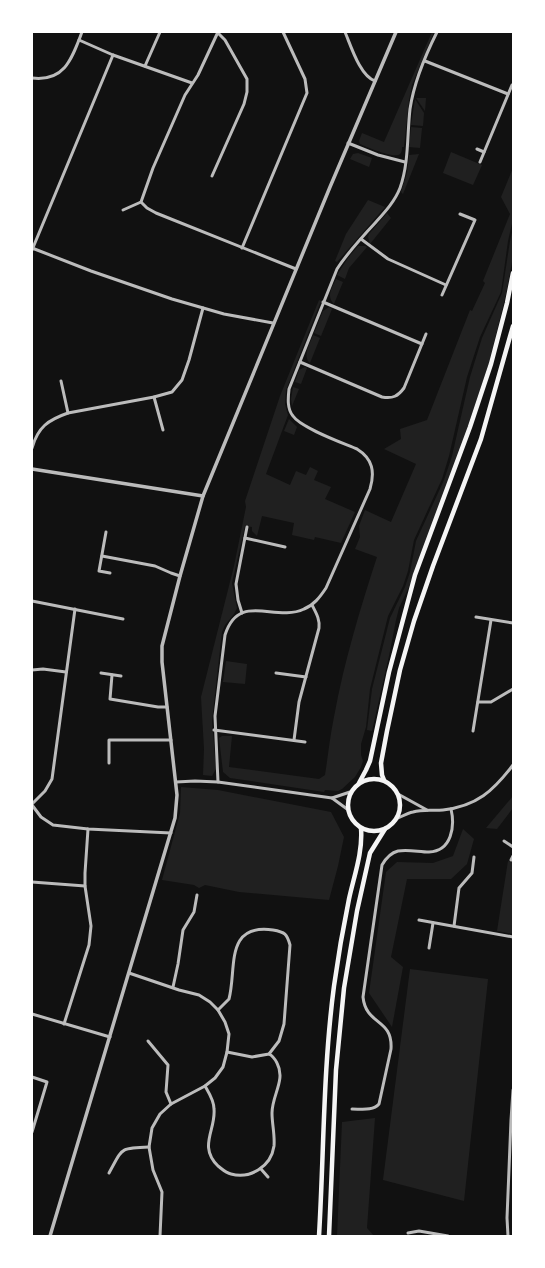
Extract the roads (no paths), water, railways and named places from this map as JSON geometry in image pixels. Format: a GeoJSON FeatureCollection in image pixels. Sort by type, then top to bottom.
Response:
{"type":"FeatureCollection","features":[{"type":"Feature","properties":{"kind":"main road"},"geometry":{"type":"LineString","coordinates":[[359,783],[372,778],[384,780],[390,784],[398,794],[400,807],[396,819],[385,829],[373,832],[361,828],[354,823],[347,808],[348,800],[350,792],[359,783],[370,761],[388,672],[415,575],[470,427],[491,364],[507,303],[513,273]]}},
{"type":"Feature","properties":{"kind":"main road"},"geometry":{"type":"LineString","coordinates":[[384,780],[381,763],[386,731],[400,670],[414,621],[433,566],[481,439],[513,326]]}},
{"type":"Feature","properties":{"kind":"main road"},"geometry":{"type":"LineString","coordinates":[[319,1236],[329,1031],[343,929],[362,844],[361,828]]}},
{"type":"Feature","properties":{"kind":"main road"},"geometry":{"type":"LineString","coordinates":[[329,1236],[336,1070],[344,988],[357,911],[370,853],[385,829]]}},
{"type":"Feature","properties":{"kind":"street"},"geometry":{"type":"LineString","coordinates":[[32,78],[45,79],[61,72],[66,67],[82,32]]}},
{"type":"Feature","properties":{"kind":"street"},"geometry":{"type":"LineString","coordinates":[[145,66],[160,32]]}},
{"type":"Feature","properties":{"kind":"street"},"geometry":{"type":"LineString","coordinates":[[242,248],[307,93],[305,79],[283,32]]}},
{"type":"Feature","properties":{"kind":"street"},"geometry":{"type":"LineString","coordinates":[[344,32],[363,72],[370,80],[375,81]]}},
{"type":"Feature","properties":{"kind":"street"},"geometry":{"type":"LineString","coordinates":[[50,1236],[171,832],[176,807],[176,782],[162,662],[162,646],[180,576],[203,496],[273,323],[396,32]]}},
{"type":"Feature","properties":{"kind":"street"},"geometry":{"type":"LineString","coordinates":[[218,782],[214,730],[215,716],[225,635],[231,622],[242,613],[257,610],[284,613],[303,610],[312,605],[320,597],[326,588],[373,480],[373,470],[365,454],[298,422],[293,416],[288,404],[289,389],[337,269],[394,199],[400,189],[406,162],[410,109],[413,95],[418,77],[437,32]]}},
{"type":"Feature","properties":{"kind":"street"},"geometry":{"type":"LineString","coordinates":[[123,210],[141,202],[153,168],[185,95],[198,75],[218,33],[226,40],[246,79],[247,92],[244,104],[212,176]]}},
{"type":"Feature","properties":{"kind":"street"},"geometry":{"type":"LineString","coordinates":[[79,40],[113,55],[192,83]]}},
{"type":"Feature","properties":{"kind":"street"},"geometry":{"type":"LineString","coordinates":[[113,55],[32,249],[172,299],[224,314],[273,323]]}},
{"type":"Feature","properties":{"kind":"street"},"geometry":{"type":"LineString","coordinates":[[425,60],[508,94]]}},
{"type":"Feature","properties":{"kind":"street"},"geometry":{"type":"LineString","coordinates":[[480,162],[512,84]]}},
{"type":"Feature","properties":{"kind":"street"},"geometry":{"type":"LineString","coordinates":[[348,143],[378,155],[406,162]]}},
{"type":"Feature","properties":{"kind":"street"},"geometry":{"type":"LineString","coordinates":[[477,149],[484,152]]}},
{"type":"Feature","properties":{"kind":"street"},"geometry":{"type":"LineString","coordinates":[[141,202],[147,208],[156,213],[296,269]]}},
{"type":"Feature","properties":{"kind":"street"},"geometry":{"type":"LineString","coordinates":[[442,295],[475,220],[460,214]]}},
{"type":"Feature","properties":{"kind":"street"},"geometry":{"type":"LineString","coordinates":[[361,239],[388,259],[446,286]]}},
{"type":"Feature","properties":{"kind":"street"},"geometry":{"type":"LineString","coordinates":[[324,302],[422,344]]}},
{"type":"Feature","properties":{"kind":"street"},"geometry":{"type":"LineString","coordinates":[[32,448],[39,430],[47,422],[68,412],[154,398],[172,392],[182,380],[203,308]]}},
{"type":"Feature","properties":{"kind":"street"},"geometry":{"type":"LineString","coordinates":[[300,362],[382,397],[395,397],[400,394],[404,388],[426,334]]}},
{"type":"Feature","properties":{"kind":"street"},"geometry":{"type":"LineString","coordinates":[[61,380],[68,412]]}},
{"type":"Feature","properties":{"kind":"street"},"geometry":{"type":"LineString","coordinates":[[154,398],[163,430]]}},
{"type":"Feature","properties":{"kind":"street"},"geometry":{"type":"LineString","coordinates":[[32,469],[203,496]]}},
{"type":"Feature","properties":{"kind":"street"},"geometry":{"type":"LineString","coordinates":[[242,613],[238,600],[236,584],[247,527]]}},
{"type":"Feature","properties":{"kind":"street"},"geometry":{"type":"LineString","coordinates":[[106,532],[99,571],[110,573]]}},
{"type":"Feature","properties":{"kind":"street"},"geometry":{"type":"LineString","coordinates":[[245,538],[285,547]]}},
{"type":"Feature","properties":{"kind":"street"},"geometry":{"type":"LineString","coordinates":[[102,556],[155,566],[180,576]]}},
{"type":"Feature","properties":{"kind":"street"},"geometry":{"type":"LineString","coordinates":[[32,601],[123,619]]}},
{"type":"Feature","properties":{"kind":"street"},"geometry":{"type":"LineString","coordinates":[[294,740],[299,702],[320,622],[312,605]]}},
{"type":"Feature","properties":{"kind":"street"},"geometry":{"type":"LineString","coordinates":[[75,609],[52,779],[45,791],[32,804],[41,817],[53,825],[88,829],[171,832]]}},
{"type":"Feature","properties":{"kind":"street"},"geometry":{"type":"LineString","coordinates":[[476,617],[513,623]]}},
{"type":"Feature","properties":{"kind":"street"},"geometry":{"type":"LineString","coordinates":[[473,731],[491,620]]}},
{"type":"Feature","properties":{"kind":"street"},"geometry":{"type":"LineString","coordinates":[[32,670],[43,669],[66,672]]}},
{"type":"Feature","properties":{"kind":"street"},"geometry":{"type":"LineString","coordinates":[[101,673],[121,676]]}},
{"type":"Feature","properties":{"kind":"street"},"geometry":{"type":"LineString","coordinates":[[276,673],[306,677]]}},
{"type":"Feature","properties":{"kind":"street"},"geometry":{"type":"LineString","coordinates":[[112,675],[110,699],[158,707],[167,706]]}},
{"type":"Feature","properties":{"kind":"street"},"geometry":{"type":"LineString","coordinates":[[478,702],[491,702],[513,689]]}},
{"type":"Feature","properties":{"kind":"street"},"geometry":{"type":"LineString","coordinates":[[214,730],[305,742]]}},
{"type":"Feature","properties":{"kind":"street"},"geometry":{"type":"LineString","coordinates":[[109,763],[109,740],[171,740]]}},
{"type":"Feature","properties":{"kind":"street"},"geometry":{"type":"LineString","coordinates":[[396,819],[414,811],[452,809],[468,804],[487,794],[498,785],[513,765]]}},
{"type":"Feature","properties":{"kind":"street"},"geometry":{"type":"LineString","coordinates":[[176,782],[218,782],[332,798],[347,808]]}},
{"type":"Feature","properties":{"kind":"street"},"geometry":{"type":"LineString","coordinates":[[332,798],[350,792]]}},
{"type":"Feature","properties":{"kind":"street"},"geometry":{"type":"LineString","coordinates":[[398,794],[427,810]]}},
{"type":"Feature","properties":{"kind":"street"},"geometry":{"type":"LineString","coordinates":[[352,1109],[372,1109],[379,1104],[391,1049],[388,1031],[370,1016],[365,1008],[363,997],[382,865],[386,858],[396,851],[429,852],[444,847],[453,829],[452,809]]}},
{"type":"Feature","properties":{"kind":"street"},"geometry":{"type":"LineString","coordinates":[[64,1024],[89,945],[91,926],[85,886],[88,829]]}},
{"type":"Feature","properties":{"kind":"street"},"geometry":{"type":"LineString","coordinates":[[504,841],[513,847]]}},
{"type":"Feature","properties":{"kind":"street"},"geometry":{"type":"LineString","coordinates":[[454,926],[459,888],[472,873],[474,857]]}},
{"type":"Feature","properties":{"kind":"street"},"geometry":{"type":"LineString","coordinates":[[32,882],[85,886]]}},
{"type":"Feature","properties":{"kind":"street"},"geometry":{"type":"LineString","coordinates":[[173,987],[183,930],[194,912],[197,895]]}},
{"type":"Feature","properties":{"kind":"street"},"geometry":{"type":"LineString","coordinates":[[419,920],[513,936]]}},
{"type":"Feature","properties":{"kind":"street"},"geometry":{"type":"LineString","coordinates":[[429,948],[433,923]]}},
{"type":"Feature","properties":{"kind":"street"},"geometry":{"type":"LineString","coordinates":[[218,1010],[229,999],[234,954],[241,939],[249,932],[268,930],[282,932],[288,936],[289,952],[284,1024],[279,1041],[269,1054],[252,1057],[227,1052]]}},
{"type":"Feature","properties":{"kind":"street"},"geometry":{"type":"LineString","coordinates":[[129,973],[199,995],[210,1002],[218,1010],[225,1022],[228,1034],[227,1052],[222,1067],[215,1078],[205,1086],[171,1104],[160,1114],[152,1128],[149,1147],[153,1170],[162,1192],[160,1236]]}},
{"type":"Feature","properties":{"kind":"street"},"geometry":{"type":"LineString","coordinates":[[32,1014],[110,1037]]}},
{"type":"Feature","properties":{"kind":"street"},"geometry":{"type":"LineString","coordinates":[[148,1041],[168,1065],[166,1092],[171,1104]]}},
{"type":"Feature","properties":{"kind":"street"},"geometry":{"type":"LineString","coordinates":[[205,1086],[212,1100],[214,1109],[208,1145],[210,1155],[222,1170],[230,1174],[253,1174],[260,1169],[270,1157],[274,1147],[272,1112],[273,1102],[279,1087],[281,1076],[277,1063],[273,1056],[269,1054]]}},
{"type":"Feature","properties":{"kind":"street"},"geometry":{"type":"LineString","coordinates":[[32,1078],[47,1082],[32,1132]]}},
{"type":"Feature","properties":{"kind":"street"},"geometry":{"type":"LineString","coordinates":[[508,1236],[507,1218],[513,1090]]}},
{"type":"Feature","properties":{"kind":"street"},"geometry":{"type":"LineString","coordinates":[[109,1173],[120,1153],[126,1148],[149,1147]]}},
{"type":"Feature","properties":{"kind":"street"},"geometry":{"type":"LineString","coordinates":[[260,1169],[268,1177]]}},
{"type":"Feature","properties":{"kind":"street"},"geometry":{"type":"LineString","coordinates":[[408,1233],[419,1231],[448,1236]]}}]}
